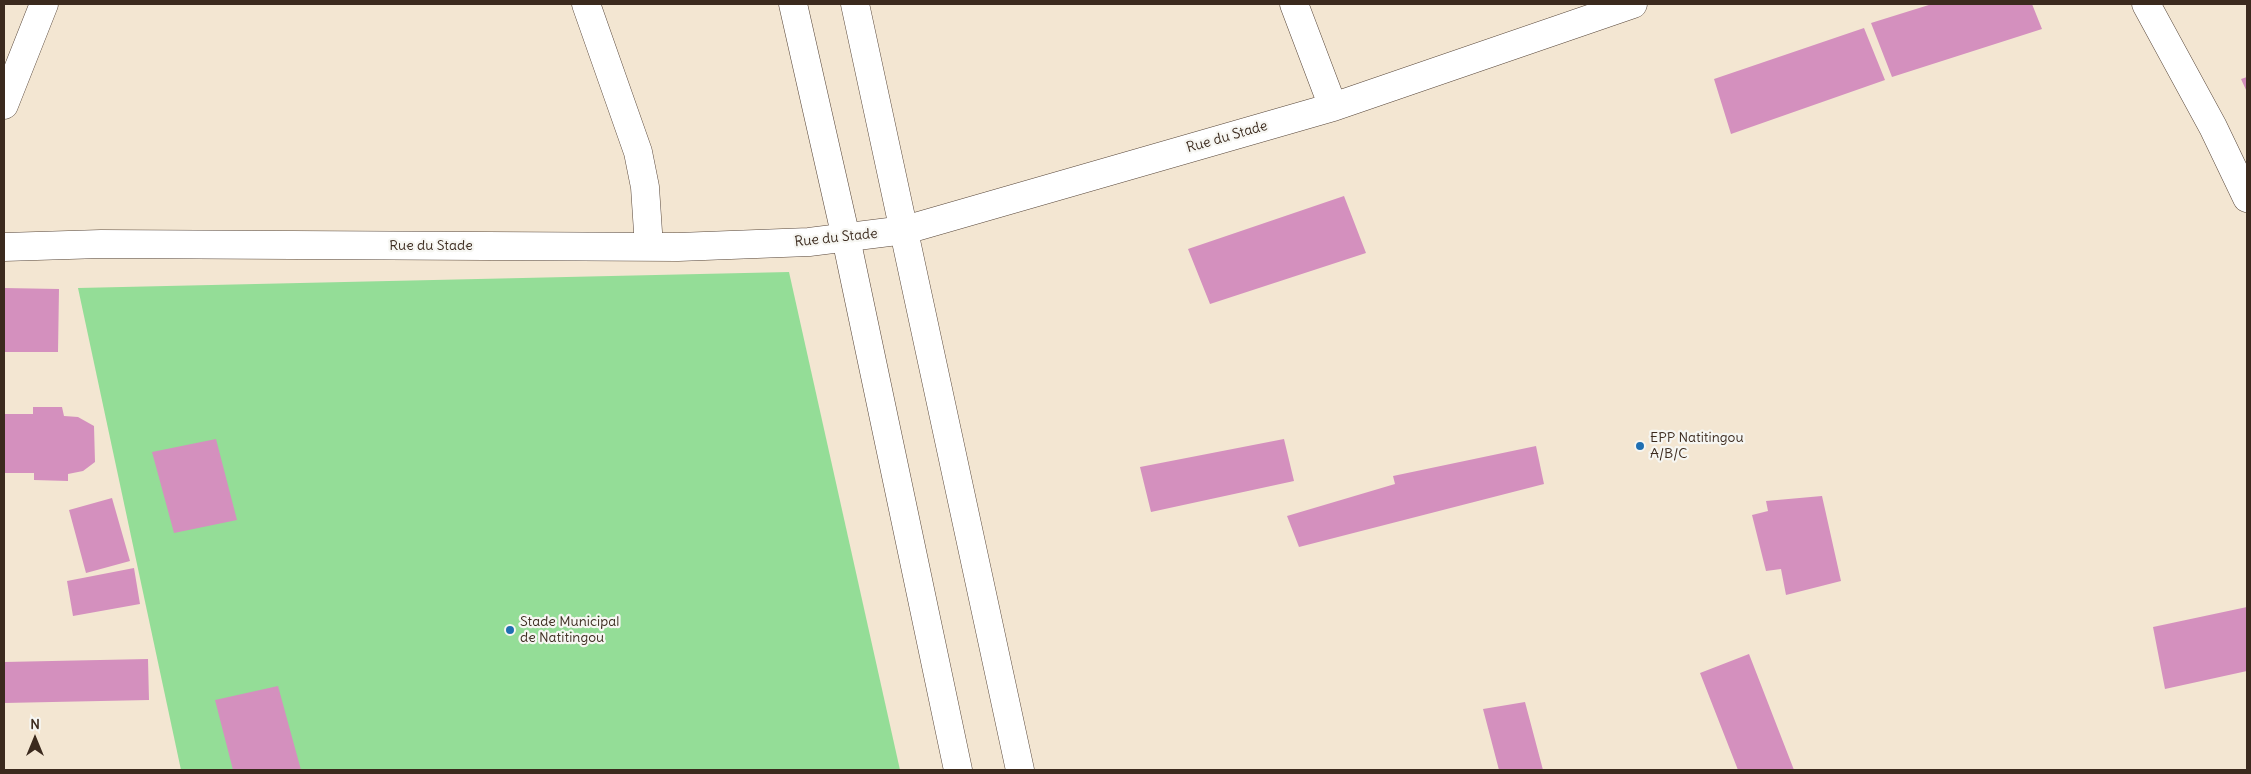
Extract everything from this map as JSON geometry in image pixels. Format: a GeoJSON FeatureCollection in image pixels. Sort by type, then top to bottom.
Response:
{"type":"FeatureCollection","features":[{"type":"Feature","properties":{"kind":"main road"},"geometry":{"type":"LineString","coordinates":[[4,105],[44,4]]}},
{"type":"Feature","properties":{"kind":"main road"},"geometry":{"type":"LineString","coordinates":[[586,4],[638,152],[645,187],[649,247]]}},
{"type":"Feature","properties":{"kind":"main road"},"geometry":{"type":"LineString","coordinates":[[793,4],[846,238],[958,770]]}},
{"type":"Feature","properties":{"kind":"main road"},"geometry":{"type":"LineString","coordinates":[[855,4],[1020,770]]}},
{"type":"Feature","properties":{"kind":"main road"},"geometry":{"type":"LineString","coordinates":[[1294,4],[1332,107]]}},
{"type":"Feature","properties":{"kind":"main road","name":"Rue du Stade"},"geometry":{"type":"LineString","coordinates":[[4,247],[101,244],[649,247],[767,244],[846,238],[905,230],[1332,107],[1633,4]]}},
{"type":"Feature","properties":{"kind":"main road"},"geometry":{"type":"LineString","coordinates":[[2146,4],[2213,127],[2247,198]]}},
{"type":"Feature","properties":{"kind":"green space","name":"Stade Municipal de Natitingou"},"geometry":{"type":"Polygon","coordinates":[[[789,272],[900,770],[181,770],[78,288],[789,272]]]}},
{"type":"Feature","properties":{"kind":"building"},"geometry":{"type":"Polygon","coordinates":[[[1932,4],[2032,4],[2042,29],[1892,77],[1871,23],[1932,4]]]}},
{"type":"Feature","properties":{"kind":"building"},"geometry":{"type":"Polygon","coordinates":[[[1864,28],[1885,80],[1731,134],[1714,79],[1864,28]]]}},
{"type":"Feature","properties":{"kind":"building"},"geometry":{"type":"Polygon","coordinates":[[[2247,77],[2247,92],[2241,79],[2247,77]]]}},
{"type":"Feature","properties":{"kind":"building"},"geometry":{"type":"Polygon","coordinates":[[[1344,196],[1366,253],[1210,304],[1188,249],[1344,196]]]}},
{"type":"Feature","properties":{"kind":"building"},"geometry":{"type":"Polygon","coordinates":[[[4,288],[59,289],[58,352],[4,352],[4,288]]]}},
{"type":"Feature","properties":{"kind":"building"},"geometry":{"type":"Polygon","coordinates":[[[33,407],[62,407],[64,416],[78,417],[94,426],[95,462],[83,471],[68,474],[68,481],[34,480],[34,473],[4,473],[4,414],[33,414],[33,407]]]}},
{"type":"Feature","properties":{"kind":"building"},"geometry":{"type":"Polygon","coordinates":[[[216,439],[237,520],[174,533],[152,452],[216,439]]]}},
{"type":"Feature","properties":{"kind":"building"},"geometry":{"type":"Polygon","coordinates":[[[1284,439],[1294,481],[1151,512],[1140,467],[1284,439]]]}},
{"type":"Feature","properties":{"kind":"building"},"geometry":{"type":"Polygon","coordinates":[[[1536,446],[1544,484],[1299,547],[1287,516],[1395,484],[1393,476],[1536,446]]]}},
{"type":"Feature","properties":{"kind":"building"},"geometry":{"type":"Polygon","coordinates":[[[1822,496],[1841,581],[1786,595],[1781,569],[1766,571],[1752,515],[1768,511],[1766,501],[1822,496]]]}},
{"type":"Feature","properties":{"kind":"building"},"geometry":{"type":"Polygon","coordinates":[[[112,498],[130,561],[86,573],[69,510],[112,498]]]}},
{"type":"Feature","properties":{"kind":"building"},"geometry":{"type":"Polygon","coordinates":[[[134,568],[140,604],[73,616],[67,581],[134,568]]]}},
{"type":"Feature","properties":{"kind":"building"},"geometry":{"type":"Polygon","coordinates":[[[2247,607],[2247,671],[2165,689],[2153,627],[2247,607]]]}},
{"type":"Feature","properties":{"kind":"building"},"geometry":{"type":"Polygon","coordinates":[[[1749,654],[1794,770],[1738,770],[1700,673],[1749,654]]]}},
{"type":"Feature","properties":{"kind":"building"},"geometry":{"type":"Polygon","coordinates":[[[148,659],[149,700],[4,703],[4,662],[148,659]]]}},
{"type":"Feature","properties":{"kind":"building"},"geometry":{"type":"Polygon","coordinates":[[[278,686],[301,770],[233,770],[215,700],[278,686]]]}},
{"type":"Feature","properties":{"kind":"building"},"geometry":{"type":"Polygon","coordinates":[[[1525,702],[1543,770],[1499,770],[1483,709],[1525,702]]]}},
{"type":"Feature","properties":{"kind":"place","name":"EPP Natitingou A/B/C"},"geometry":{"type":"Point","coordinates":[1640,446]}},
{"type":"Feature","properties":{"kind":"place","name":"Stade Municipal de Natitingou"},"geometry":{"type":"Point","coordinates":[510,630]}}]}
